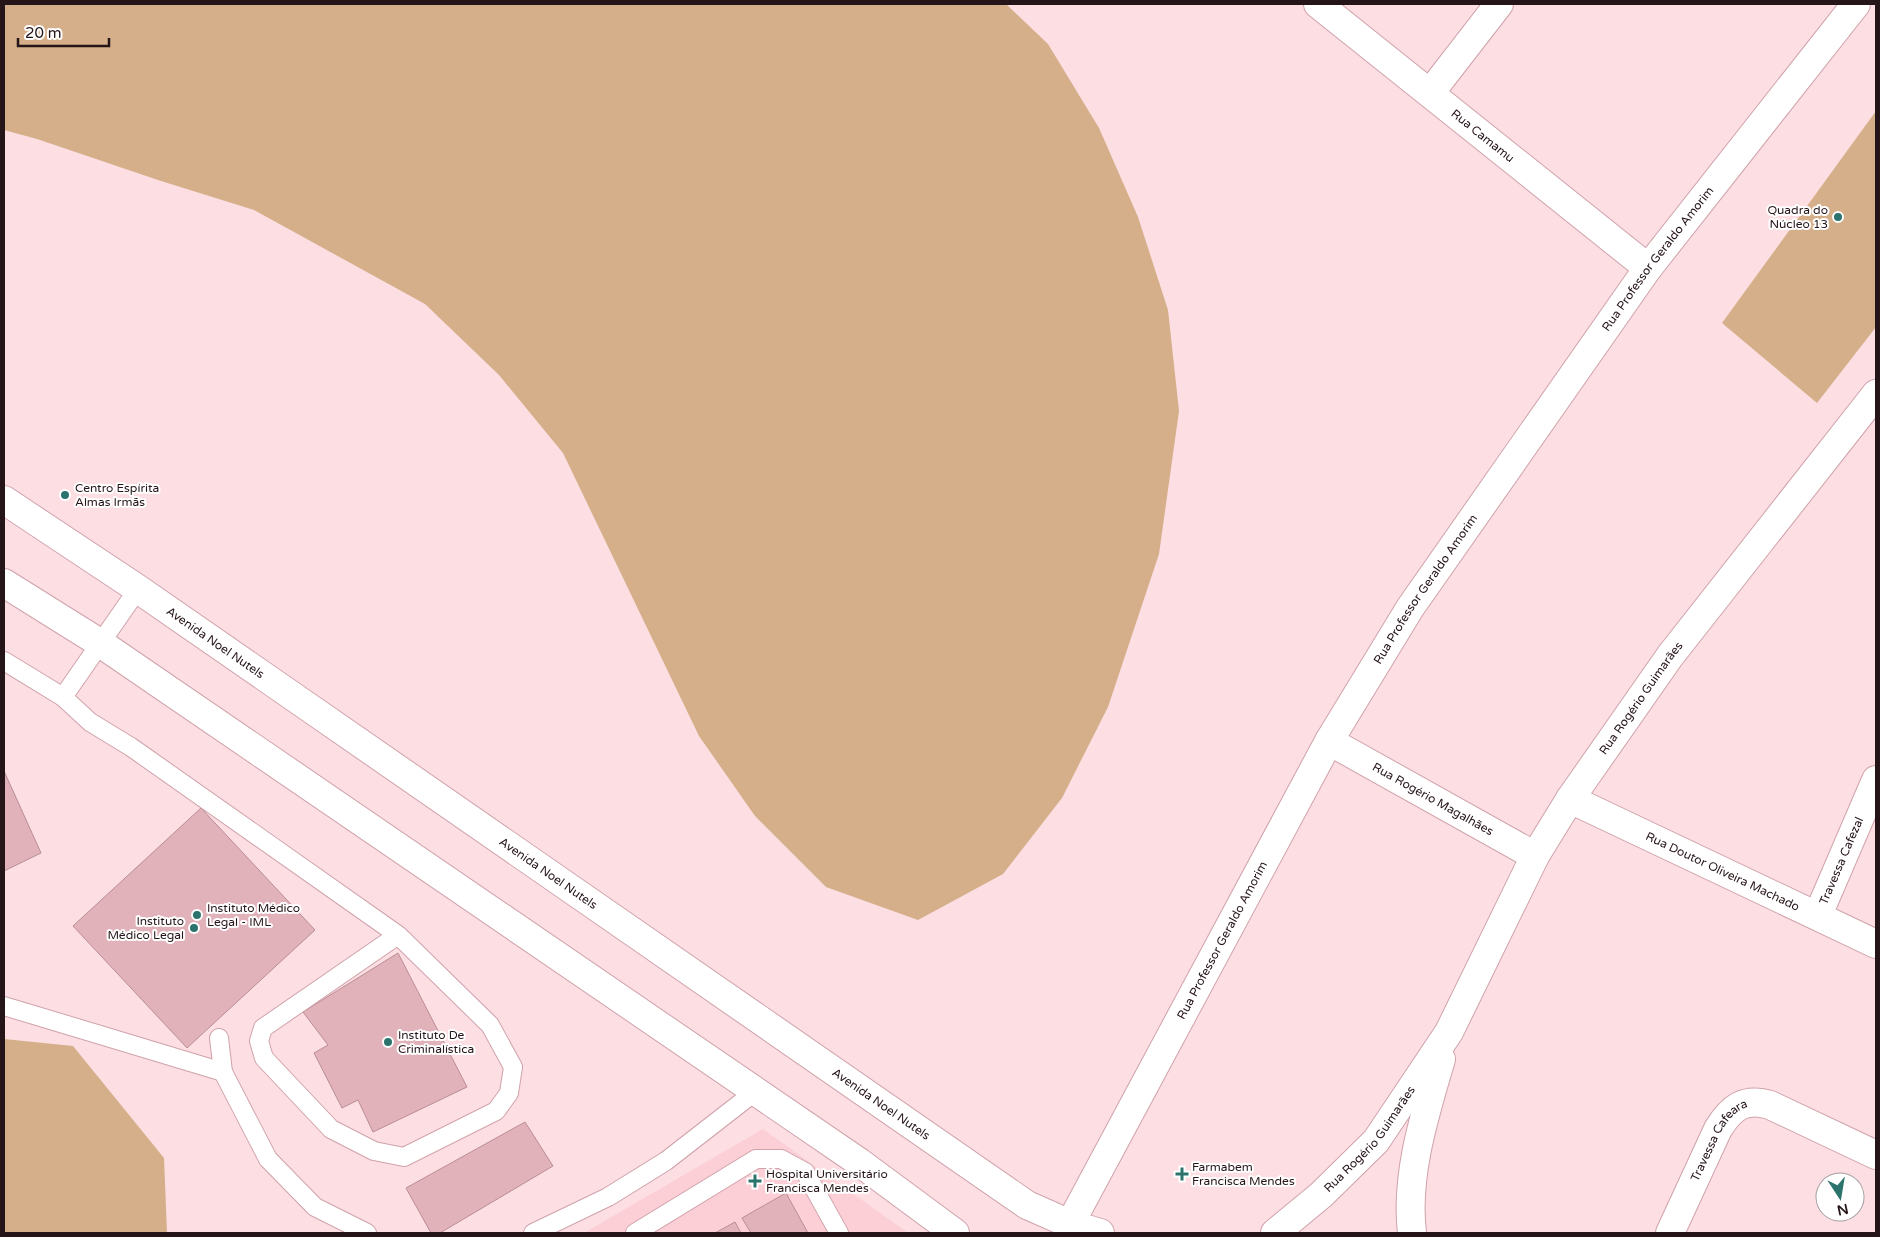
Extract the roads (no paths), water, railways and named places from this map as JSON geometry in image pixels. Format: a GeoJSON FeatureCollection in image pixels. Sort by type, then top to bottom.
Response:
{"type":"FeatureCollection","features":[{"type":"Feature","properties":{"kind":"street","name":"Rua Camamu"},"geometry":{"type":"LineString","coordinates":[[1318,4],[1648,268]]}},
{"type":"Feature","properties":{"kind":"street"},"geometry":{"type":"LineString","coordinates":[[1430,93],[1499,4]]}},
{"type":"Feature","properties":{"kind":"street","name":"Rua Professor Geraldo Amorim"},"geometry":{"type":"LineString","coordinates":[[1070,1224],[1329,741],[1410,608],[1648,268],[1856,4]]}},
{"type":"Feature","properties":{"kind":"street","name":"Rua Rogério Guimarães"},"geometry":{"type":"LineString","coordinates":[[1275,1233],[1321,1195],[1376,1141],[1449,1032],[1535,856],[1570,799],[1670,656],[1876,394]]}},
{"type":"Feature","properties":{"kind":"street","name":"Avenida Noel Nutels"},"geometry":{"type":"LineString","coordinates":[[4,500],[138,589],[1027,1205],[1070,1224],[1100,1233]]}},
{"type":"Feature","properties":{"kind":"street"},"geometry":{"type":"LineString","coordinates":[[4,584],[100,643],[859,1162],[955,1233]]}},
{"type":"Feature","properties":{"kind":"street","name":"Rua Rogério Magalhães"},"geometry":{"type":"LineString","coordinates":[[1329,741],[1535,856]]}},
{"type":"Feature","properties":{"kind":"street","name":"Travessa Cafezal"},"geometry":{"type":"LineString","coordinates":[[1818,915],[1876,780]]}},
{"type":"Feature","properties":{"kind":"street","name":"Rua Doutor Oliveira Machado"},"geometry":{"type":"LineString","coordinates":[[1570,799],[1876,944]]}},
{"type":"Feature","properties":{"kind":"street","name":"Rua Rogério Guimarães"},"geometry":{"type":"LineString","coordinates":[[1412,1233],[1410,1212],[1419,1132],[1449,1032]]}},
{"type":"Feature","properties":{"kind":"street","name":"Travessa Cafeara"},"geometry":{"type":"LineString","coordinates":[[1670,1233],[1718,1129],[1726,1115],[1736,1107],[1763,1102],[1876,1155]]}},
{"type":"Feature","properties":{"kind":"lane"},"geometry":{"type":"LineString","coordinates":[[63,698],[138,589]]}},
{"type":"Feature","properties":{"kind":"lane"},"geometry":{"type":"LineString","coordinates":[[4,661],[63,698],[90,722],[131,747],[398,935],[490,1025],[514,1067],[509,1093],[496,1111],[404,1157],[374,1150],[331,1129],[264,1058],[259,1041],[264,1028],[398,935]]}},
{"type":"Feature","properties":{"kind":"lane"},"geometry":{"type":"LineString","coordinates":[[4,1006],[223,1072]]}},
{"type":"Feature","properties":{"kind":"lane"},"geometry":{"type":"LineString","coordinates":[[219,1038],[223,1072],[268,1160],[315,1207],[368,1233]]}},
{"type":"Feature","properties":{"kind":"lane"},"geometry":{"type":"LineString","coordinates":[[534,1233],[608,1197],[666,1161],[756,1091]]}},
{"type":"Feature","properties":{"kind":"lane"},"geometry":{"type":"LineString","coordinates":[[635,1233],[756,1159],[782,1160],[805,1172],[839,1233]]}},
{"type":"Feature","properties":{"kind":"place","name":"Quadra do Núcleo 13"},"geometry":{"type":"Point","coordinates":[1838,217]}},
{"type":"Feature","properties":{"kind":"place","name":"Centro Espírita Almas Irmãs"},"geometry":{"type":"Point","coordinates":[65,495]}},
{"type":"Feature","properties":{"kind":"place","name":"Instituto Médico Legal - IML"},"geometry":{"type":"Point","coordinates":[197,915]}},
{"type":"Feature","properties":{"kind":"place","name":"Instituto Médico Legal"},"geometry":{"type":"Point","coordinates":[194,928]}},
{"type":"Feature","properties":{"kind":"place","name":"Instituto De Criminalística"},"geometry":{"type":"Point","coordinates":[388,1042]}},
{"type":"Feature","properties":{"kind":"place","name":"Farmabem Francisca Mendes"},"geometry":{"type":"Point","coordinates":[1182,1174]}},
{"type":"Feature","properties":{"kind":"place","name":"Hospital Universitário Francisca Mendes"},"geometry":{"type":"Point","coordinates":[755,1181]}}]}
